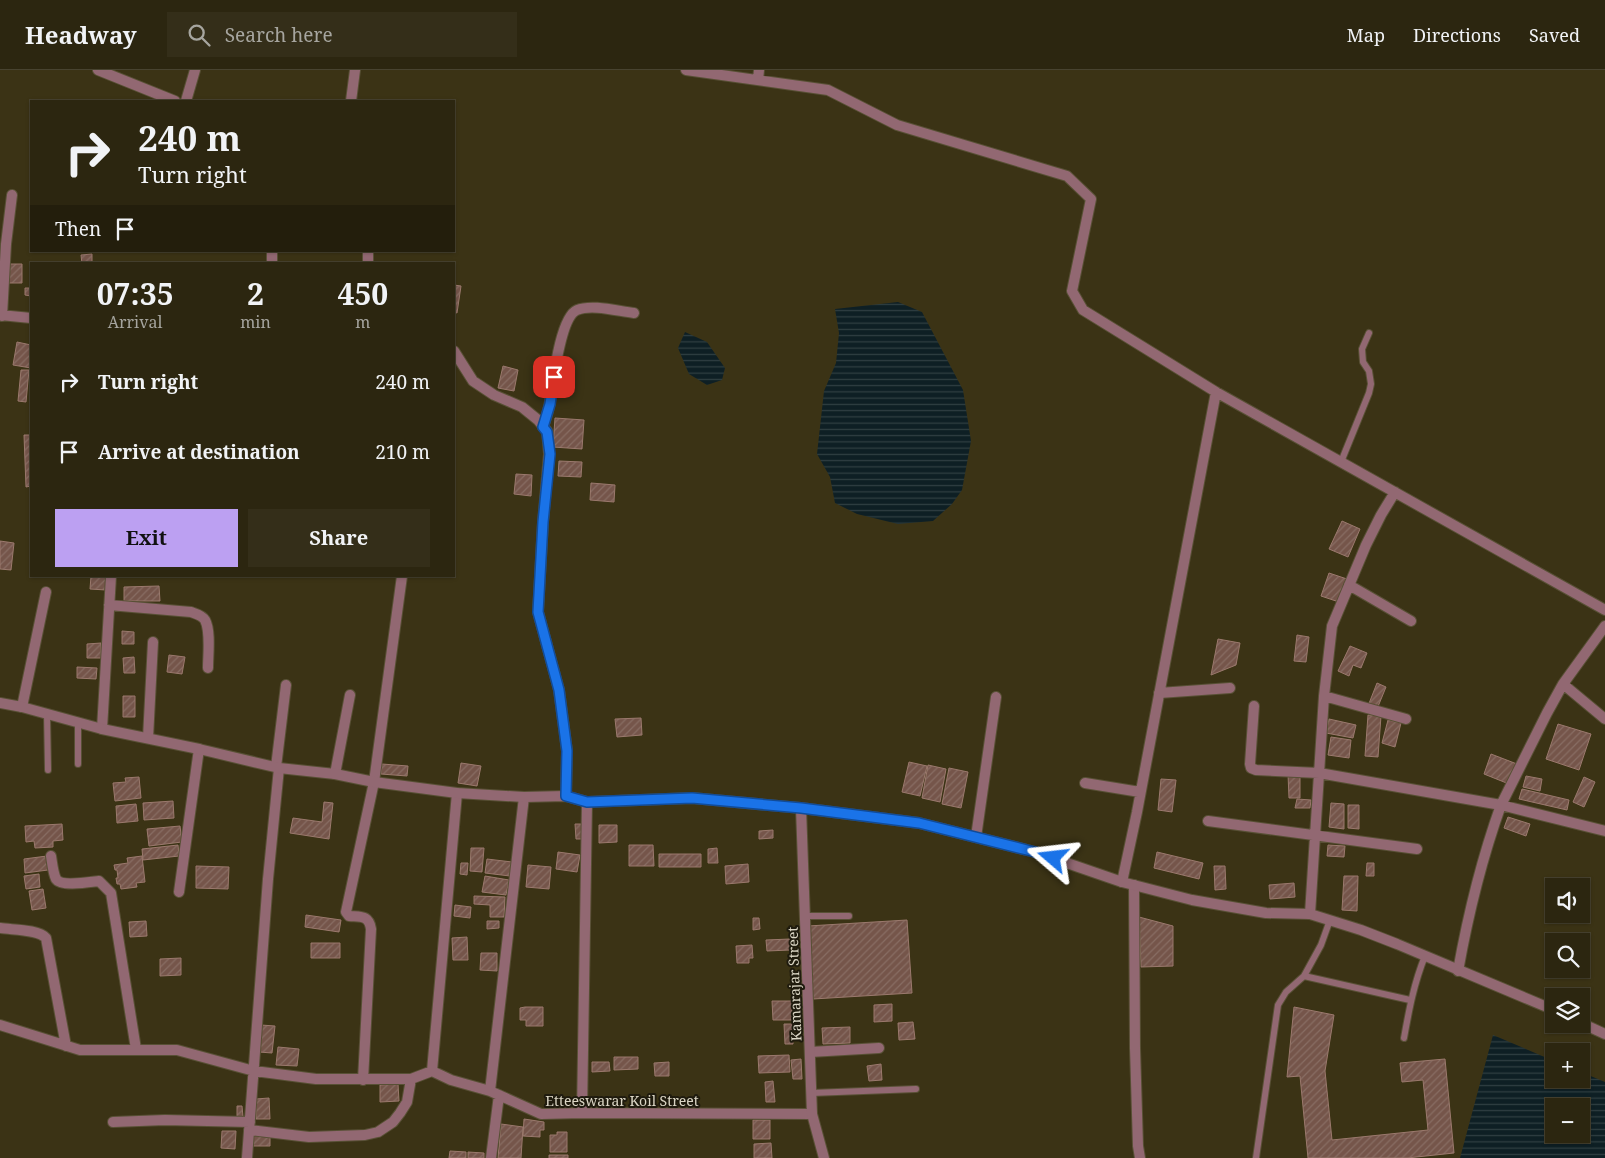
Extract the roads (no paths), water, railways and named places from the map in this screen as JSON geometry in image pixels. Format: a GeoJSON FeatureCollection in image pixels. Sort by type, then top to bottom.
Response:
{"type":"FeatureCollection","features":[{"type":"Feature","properties":{"kind":"street"},"geometry":{"type":"LineString","coordinates":[[98,70],[173,100]]}},
{"type":"Feature","properties":{"kind":"street"},"geometry":{"type":"LineString","coordinates":[[186,100],[196,70]]}},
{"type":"Feature","properties":{"kind":"street"},"geometry":{"type":"LineString","coordinates":[[352,100],[355,70]]}},
{"type":"Feature","properties":{"kind":"street"},"geometry":{"type":"LineString","coordinates":[[686,70],[758,75],[828,90],[896,124],[1067,176],[1091,199],[1072,291],[1084,310],[1216,392],[1605,610]]}},
{"type":"Feature","properties":{"kind":"street"},"geometry":{"type":"LineString","coordinates":[[12,195],[1,316],[30,318]]}},
{"type":"Feature","properties":{"kind":"street"},"geometry":{"type":"LineString","coordinates":[[543,427],[550,404],[562,336],[567,320],[574,311],[588,307],[634,313]]}},
{"type":"Feature","properties":{"kind":"street"},"geometry":{"type":"LineString","coordinates":[[455,352],[473,381],[494,396],[522,407],[538,420],[547,432],[550,454],[543,522],[538,612],[559,690],[567,751],[566,796]]}},
{"type":"Feature","properties":{"kind":"street"},"geometry":{"type":"LineString","coordinates":[[1122,882],[1216,392]]}},
{"type":"Feature","properties":{"kind":"street"},"geometry":{"type":"LineString","coordinates":[[1310,914],[1324,696],[1332,626],[1377,522],[1395,492]]}},
{"type":"Feature","properties":{"kind":"street"},"geometry":{"type":"LineString","coordinates":[[102,729],[111,577]]}},
{"type":"Feature","properties":{"kind":"street"},"geometry":{"type":"LineString","coordinates":[[363,1080],[371,929],[370,922],[366,918],[349,916],[346,912],[374,782],[402,577]]}},
{"type":"Feature","properties":{"kind":"street"},"geometry":{"type":"LineString","coordinates":[[1349,585],[1411,621]]}},
{"type":"Feature","properties":{"kind":"street"},"geometry":{"type":"LineString","coordinates":[[22,707],[46,592]]}},
{"type":"Feature","properties":{"kind":"street"},"geometry":{"type":"LineString","coordinates":[[109,605],[191,612],[199,615],[204,619],[208,631],[208,668]]}},
{"type":"Feature","properties":{"kind":"street"},"geometry":{"type":"LineString","coordinates":[[1458,971],[1464,937],[1489,840],[1501,805],[1563,684],[1605,626]]}},
{"type":"Feature","properties":{"kind":"street"},"geometry":{"type":"LineString","coordinates":[[148,738],[153,642]]}},
{"type":"Feature","properties":{"kind":"street"},"geometry":{"type":"LineString","coordinates":[[1563,684],[1605,719]]}},
{"type":"Feature","properties":{"kind":"street"},"geometry":{"type":"LineString","coordinates":[[247,1158],[268,878],[286,685]]}},
{"type":"Feature","properties":{"kind":"street"},"geometry":{"type":"LineString","coordinates":[[1159,693],[1230,688]]}},
{"type":"Feature","properties":{"kind":"street"},"geometry":{"type":"LineString","coordinates":[[335,774],[350,695]]}},
{"type":"Feature","properties":{"kind":"street"},"geometry":{"type":"LineString","coordinates":[[1324,696],[1406,719]]}},
{"type":"Feature","properties":{"kind":"street"},"geometry":{"type":"LineString","coordinates":[[976,837],[996,697]]}},
{"type":"Feature","properties":{"kind":"street"},"geometry":{"type":"LineString","coordinates":[[0,703],[22,707],[102,729],[199,748],[278,767],[457,793],[524,797],[566,796],[587,802],[692,798],[801,808],[919,823],[1035,852],[1122,882],[1221,906],[1266,913],[1310,914],[1361,930],[1545,1006]]}},
{"type":"Feature","properties":{"kind":"street"},"geometry":{"type":"LineString","coordinates":[[1254,706],[1250,764],[1251,768],[1256,770],[1319,773],[1501,805],[1605,831]]}},
{"type":"Feature","properties":{"kind":"street"},"geometry":{"type":"LineString","coordinates":[[179,892],[199,748]]}},
{"type":"Feature","properties":{"kind":"street"},"geometry":{"type":"LineString","coordinates":[[1085,783],[1140,792]]}},
{"type":"Feature","properties":{"kind":"street"},"geometry":{"type":"LineString","coordinates":[[0,1025],[80,1050],[177,1050],[254,1071],[316,1079],[410,1079],[432,1071],[457,793]]}},
{"type":"Feature","properties":{"kind":"street"},"geometry":{"type":"LineString","coordinates":[[491,1158],[494,1093],[524,797]]}},
{"type":"Feature","properties":{"kind":"street"},"geometry":{"type":"LineString","coordinates":[[582,1113],[587,802]]}},
{"type":"Feature","properties":{"kind":"street","name":"Kamarajar Street"},"geometry":{"type":"LineString","coordinates":[[801,808],[812,1114],[824,1158]]}},
{"type":"Feature","properties":{"kind":"street"},"geometry":{"type":"LineString","coordinates":[[1208,821],[1417,849]]}},
{"type":"Feature","properties":{"kind":"street"},"geometry":{"type":"LineString","coordinates":[[51,856],[56,879],[59,882],[65,884],[99,881],[111,893],[136,1049]]}},
{"type":"Feature","properties":{"kind":"street"},"geometry":{"type":"LineString","coordinates":[[1134,885],[1135,1048],[1140,1158]]}},
{"type":"Feature","properties":{"kind":"street"},"geometry":{"type":"LineString","coordinates":[[0,928],[35,932],[46,938],[66,1046]]}},
{"type":"Feature","properties":{"kind":"street"},"geometry":{"type":"LineString","coordinates":[[1590,1027],[1605,1034]]}},
{"type":"Feature","properties":{"kind":"street"},"geometry":{"type":"LineString","coordinates":[[810,1052],[879,1048]]}},
{"type":"Feature","properties":{"kind":"street","name":"Etteeswarar Koil Street"},"geometry":{"type":"LineString","coordinates":[[432,1071],[451,1080],[494,1093],[541,1114],[812,1114]]}},
{"type":"Feature","properties":{"kind":"street"},"geometry":{"type":"LineString","coordinates":[[114,1122],[165,1120],[250,1126],[309,1137],[365,1135],[378,1132],[393,1122],[407,1102],[410,1079]]}},
{"type":"Feature","properties":{"kind":"lane"},"geometry":{"type":"LineString","coordinates":[[1341,462],[1371,384],[1369,372],[1363,362],[1362,349],[1368,333]]}},
{"type":"Feature","properties":{"kind":"lane"},"geometry":{"type":"LineString","coordinates":[[47,714],[48,770]]}},
{"type":"Feature","properties":{"kind":"lane"},"geometry":{"type":"LineString","coordinates":[[78,722],[78,764]]}},
{"type":"Feature","properties":{"kind":"lane"},"geometry":{"type":"LineString","coordinates":[[805,916],[849,916]]}},
{"type":"Feature","properties":{"kind":"lane"},"geometry":{"type":"LineString","coordinates":[[1256,1158],[1278,1005],[1286,992],[1304,976],[1321,945],[1330,920]]}},
{"type":"Feature","properties":{"kind":"lane"},"geometry":{"type":"LineString","coordinates":[[1404,1038],[1410,1000],[1425,956]]}},
{"type":"Feature","properties":{"kind":"lane"},"geometry":{"type":"LineString","coordinates":[[1304,976],[1410,1000]]}},
{"type":"Feature","properties":{"kind":"lane"},"geometry":{"type":"LineString","coordinates":[[811,1093],[916,1089]]}}]}
